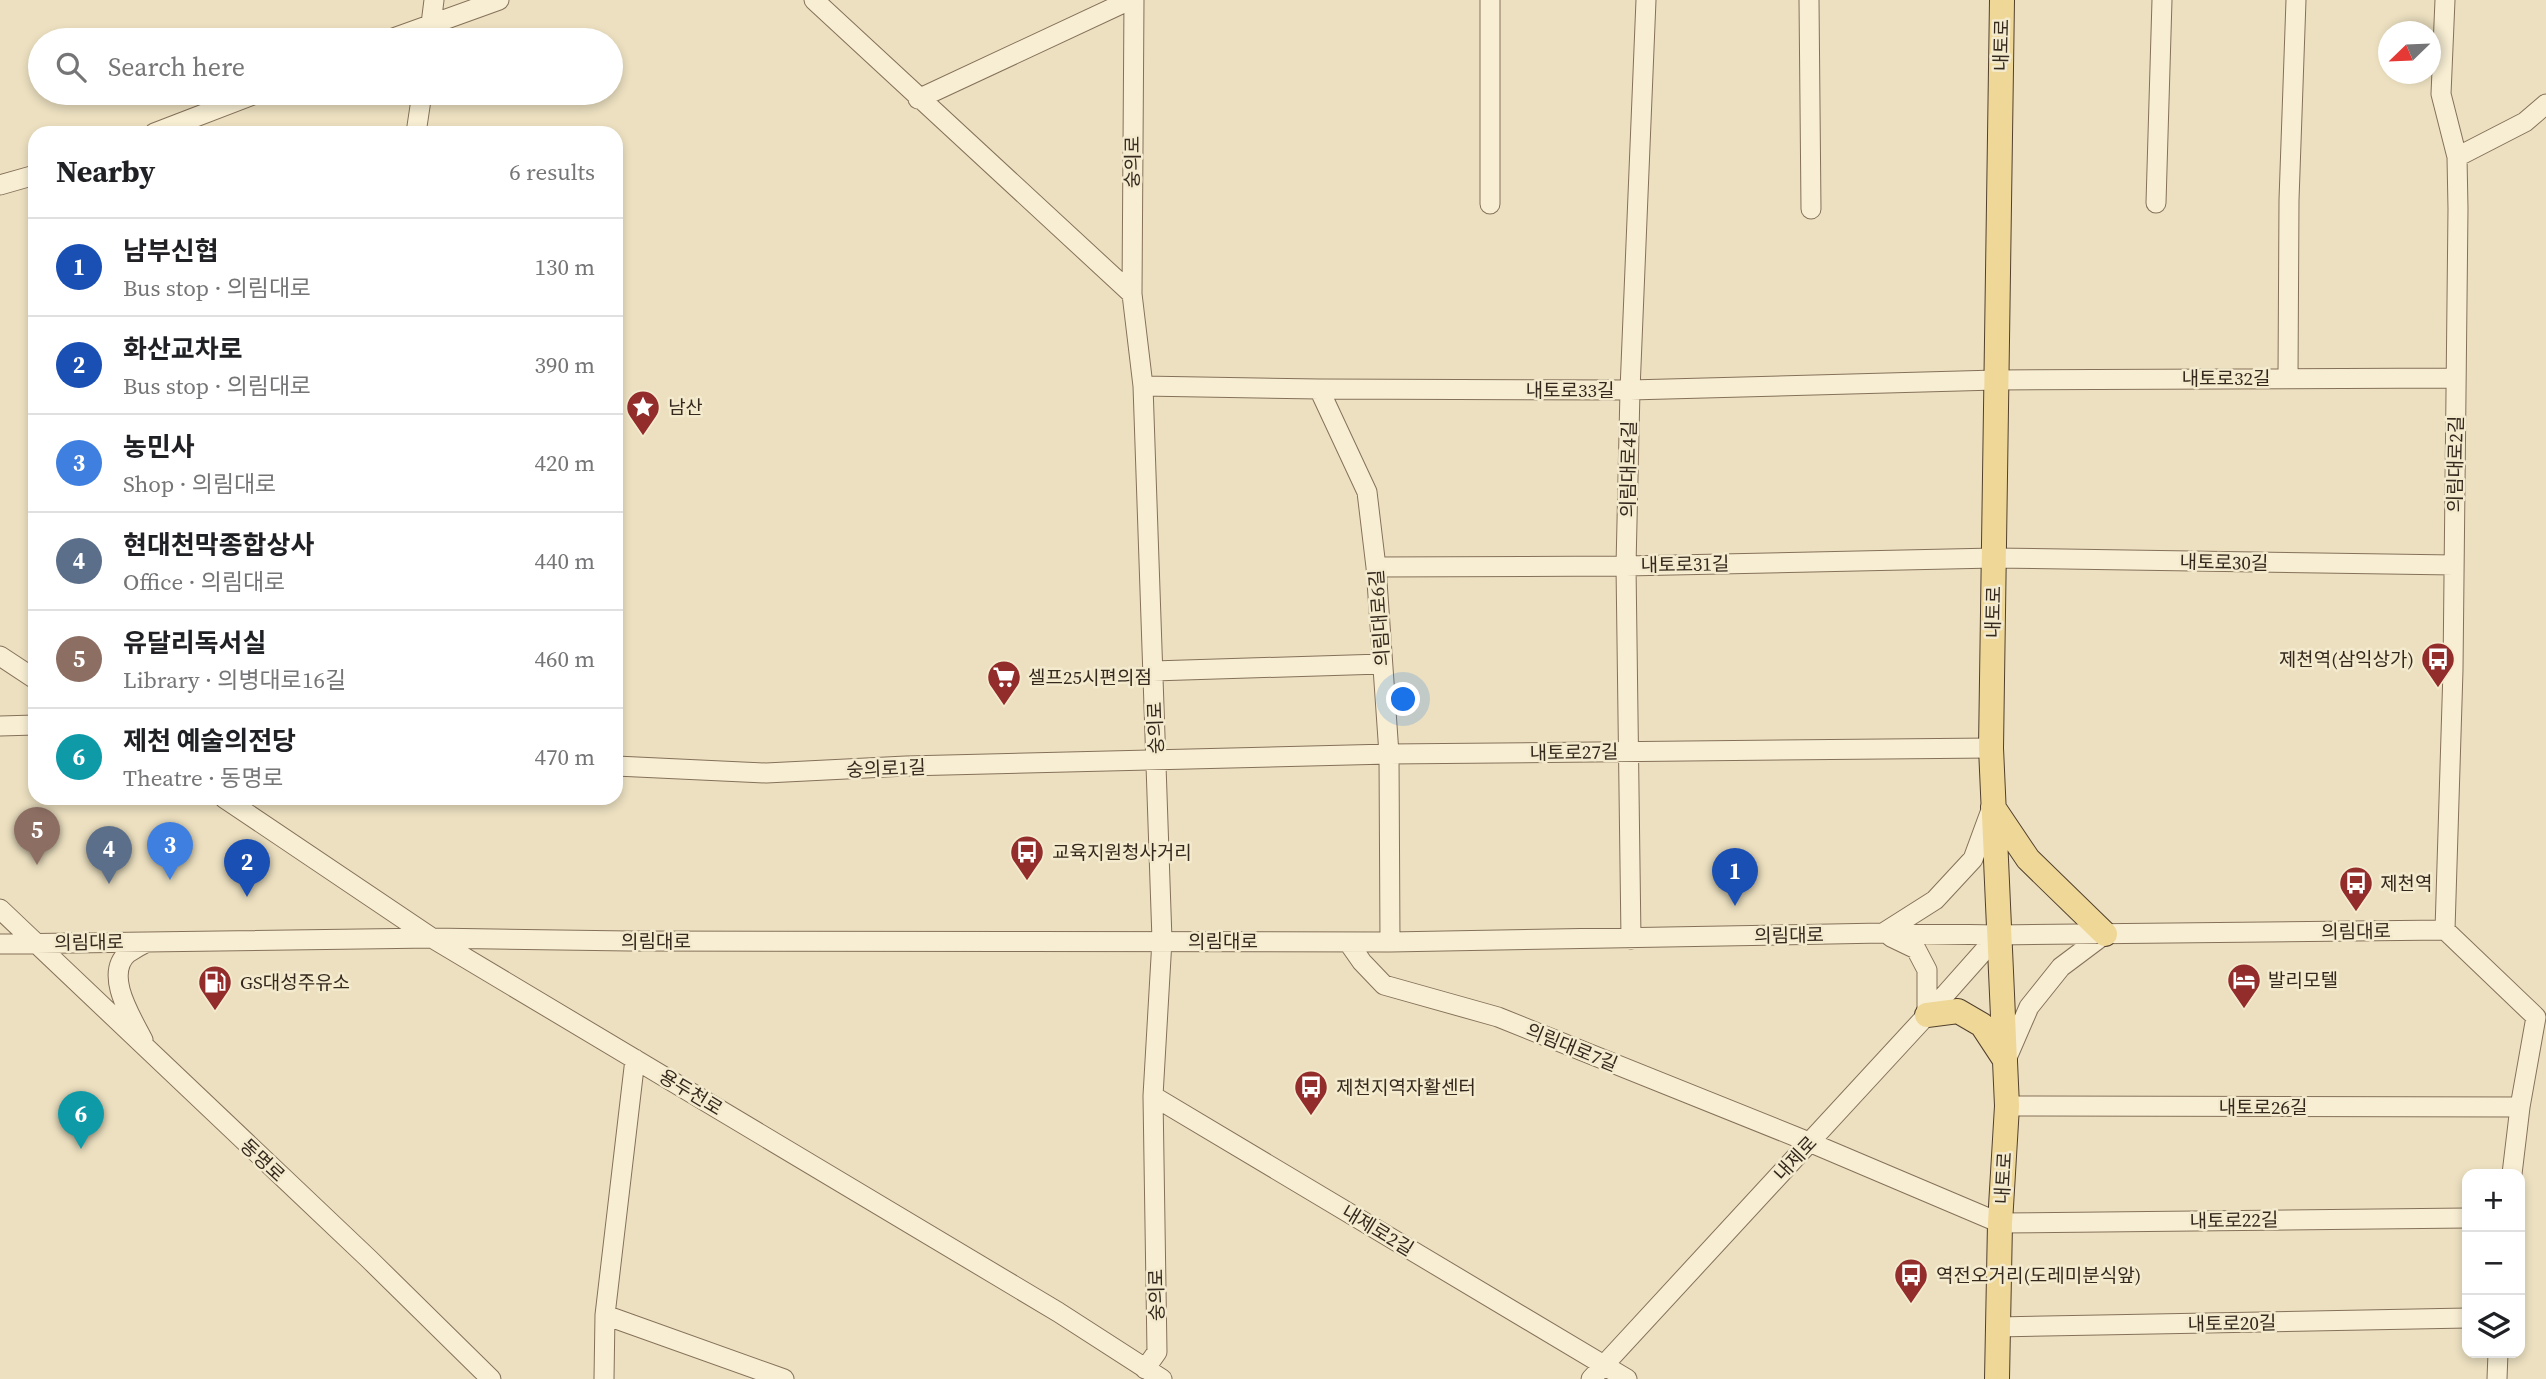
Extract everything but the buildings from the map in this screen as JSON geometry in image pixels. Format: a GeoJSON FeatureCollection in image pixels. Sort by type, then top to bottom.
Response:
{"type":"FeatureCollection","features":[{"type":"Feature","properties":{"kind":"main road","name":"내토로"},"geometry":{"type":"LineString","coordinates":[[1997,1379],[1996,1327],[2007,1106],[1991,748],[2002,0]]}},
{"type":"Feature","properties":{"kind":"main road"},"geometry":{"type":"LineString","coordinates":[[1992,806],[2028,859],[2105,934]]}},
{"type":"Feature","properties":{"kind":"main road"},"geometry":{"type":"LineString","coordinates":[[1927,1015],[1958,1012],[1982,1025],[2006,1061]]}},
{"type":"Feature","properties":{"kind":"street"},"geometry":{"type":"LineString","coordinates":[[430,28],[434,0]]}},
{"type":"Feature","properties":{"kind":"street"},"geometry":{"type":"LineString","coordinates":[[439,28],[499,0]]}},
{"type":"Feature","properties":{"kind":"street"},"geometry":{"type":"LineString","coordinates":[[814,0],[1132,294]]}},
{"type":"Feature","properties":{"kind":"street","name":"숭의로"},"geometry":{"type":"LineString","coordinates":[[918,99],[1132,0],[1132,294],[1143,386],[1162,940],[1153,1096],[1157,1352],[1154,1374]]}},
{"type":"Feature","properties":{"kind":"street"},"geometry":{"type":"LineString","coordinates":[[1490,0],[1490,204]]}},
{"type":"Feature","properties":{"kind":"street","name":"의림대로4길"},"geometry":{"type":"LineString","coordinates":[[1631,939],[1626,566],[1630,390],[1646,0]]}},
{"type":"Feature","properties":{"kind":"street"},"geometry":{"type":"LineString","coordinates":[[1809,0],[1811,209]]}},
{"type":"Feature","properties":{"kind":"street"},"geometry":{"type":"LineString","coordinates":[[2155,203],[2162,0]]}},
{"type":"Feature","properties":{"kind":"street"},"geometry":{"type":"LineString","coordinates":[[2288,378],[2289,200],[2296,0]]}},
{"type":"Feature","properties":{"kind":"street","name":"의림대로2길"},"geometry":{"type":"LineString","coordinates":[[2445,0],[2441,94],[2457,157],[2454,565],[2445,930]]}},
{"type":"Feature","properties":{"kind":"street"},"geometry":{"type":"LineString","coordinates":[[2457,157],[2525,122],[2546,104]]}},
{"type":"Feature","properties":{"kind":"street"},"geometry":{"type":"LineString","coordinates":[[173,126],[227,105]]}},
{"type":"Feature","properties":{"kind":"street"},"geometry":{"type":"LineString","coordinates":[[417,126],[420,105]]}},
{"type":"Feature","properties":{"kind":"street"},"geometry":{"type":"LineString","coordinates":[[0,185],[28,177]]}},
{"type":"Feature","properties":{"kind":"street","name":"내토로32길"},"geometry":{"type":"LineString","coordinates":[[1996,380],[2456,379]]}},
{"type":"Feature","properties":{"kind":"street","name":"내토로33길"},"geometry":{"type":"LineString","coordinates":[[1143,386],[1630,390],[1996,380]]}},
{"type":"Feature","properties":{"kind":"street","name":"의림대로6길"},"geometry":{"type":"LineString","coordinates":[[1319,389],[1367,492],[1376,567],[1389,754],[1391,942]]}},
{"type":"Feature","properties":{"kind":"street","name":"내토로30길"},"geometry":{"type":"LineString","coordinates":[[1994,558],[2454,565]]}},
{"type":"Feature","properties":{"kind":"street","name":"내토로31길"},"geometry":{"type":"LineString","coordinates":[[1376,567],[1626,566],[1994,558]]}},
{"type":"Feature","properties":{"kind":"street"},"geometry":{"type":"LineString","coordinates":[[0,656],[28,674]]}},
{"type":"Feature","properties":{"kind":"street"},"geometry":{"type":"LineString","coordinates":[[1153,671],[1382,664]]}},
{"type":"Feature","properties":{"kind":"street"},"geometry":{"type":"LineString","coordinates":[[0,726],[28,725]]}},
{"type":"Feature","properties":{"kind":"street","name":"내토로27길"},"geometry":{"type":"LineString","coordinates":[[1156,761],[1389,754],[1991,748]]}},
{"type":"Feature","properties":{"kind":"street","name":"숭의로1길"},"geometry":{"type":"LineString","coordinates":[[623,766],[766,773],[906,766],[1156,761]]}},
{"type":"Feature","properties":{"kind":"street","name":"용두천로"},"geometry":{"type":"LineString","coordinates":[[234,805],[432,938],[1058,1312],[1154,1374]]}},
{"type":"Feature","properties":{"kind":"street"},"geometry":{"type":"LineString","coordinates":[[1883,933],[1935,900],[1973,859],[1992,806]]}},
{"type":"Feature","properties":{"kind":"street","name":"동명로"},"geometry":{"type":"LineString","coordinates":[[0,909],[369,1259],[478,1375]]}},
{"type":"Feature","properties":{"kind":"street"},"geometry":{"type":"LineString","coordinates":[[2445,930],[2536,1017],[2519,1107],[2513,1169]]}},
{"type":"Feature","properties":{"kind":"street","name":"의림대로"},"geometry":{"type":"LineString","coordinates":[[0,944],[432,938],[628,941],[1391,942],[1883,933],[1998,935],[2445,930]]}},
{"type":"Feature","properties":{"kind":"street"},"geometry":{"type":"LineString","coordinates":[[1883,933],[1916,949],[1927,970],[1927,1015]]}},
{"type":"Feature","properties":{"kind":"street"},"geometry":{"type":"LineString","coordinates":[[2006,1061],[2029,1007],[2061,967],[2105,934]]}},
{"type":"Feature","properties":{"kind":"street","name":"내제로"},"geometry":{"type":"LineString","coordinates":[[1597,1372],[1998,935]]}},
{"type":"Feature","properties":{"kind":"street"},"geometry":{"type":"LineString","coordinates":[[147,942],[128,954],[118,976],[128,1009],[148,1051]]}},
{"type":"Feature","properties":{"kind":"street","name":"의림대로7길"},"geometry":{"type":"LineString","coordinates":[[1348,942],[1367,968],[1384,985],[1498,1017],[1809,1142]]}},
{"type":"Feature","properties":{"kind":"street"},"geometry":{"type":"LineString","coordinates":[[604,1379],[606,1315],[635,1059]]}},
{"type":"Feature","properties":{"kind":"street","name":"내제로2길"},"geometry":{"type":"LineString","coordinates":[[1153,1096],[1597,1372],[1627,1379]]}},
{"type":"Feature","properties":{"kind":"street","name":"내토로26길"},"geometry":{"type":"LineString","coordinates":[[2007,1106],[2519,1107]]}},
{"type":"Feature","properties":{"kind":"street","name":"내토로"},"geometry":{"type":"LineString","coordinates":[[1809,1142],[2000,1223]]}},
{"type":"Feature","properties":{"kind":"street","name":"내토로22길"},"geometry":{"type":"LineString","coordinates":[[2000,1223],[2462,1218]]}},
{"type":"Feature","properties":{"kind":"street"},"geometry":{"type":"LineString","coordinates":[[606,1315],[784,1379]]}},
{"type":"Feature","properties":{"kind":"street","name":"내토로20길"},"geometry":{"type":"LineString","coordinates":[[1996,1327],[2462,1318]]}},
{"type":"Feature","properties":{"kind":"street"},"geometry":{"type":"LineString","coordinates":[[2497,1379],[2498,1358]]}},
{"type":"Feature","properties":{"kind":"place","name":"남산"},"geometry":{"type":"Point","coordinates":[643,437]}},
{"type":"Feature","properties":{"kind":"place","name":"제천역(삼익상가)"},"geometry":{"type":"Point","coordinates":[2438,689]}},
{"type":"Feature","properties":{"kind":"place","name":"셀프25시편의점"},"geometry":{"type":"Point","coordinates":[1004,707]}},
{"type":"Feature","properties":{"kind":"place","name":"유달리독서실"},"geometry":{"type":"Point","coordinates":[37,865]}},
{"type":"Feature","properties":{"kind":"place","name":"농민사"},"geometry":{"type":"Point","coordinates":[170,880]}},
{"type":"Feature","properties":{"kind":"place","name":"교육지원청사거리"},"geometry":{"type":"Point","coordinates":[1027,882]}},
{"type":"Feature","properties":{"kind":"place","name":"현대천막종합상사"},"geometry":{"type":"Point","coordinates":[109,884]}},
{"type":"Feature","properties":{"kind":"place","name":"화산교차로"},"geometry":{"type":"Point","coordinates":[247,897]}},
{"type":"Feature","properties":{"kind":"place","name":"남부신협"},"geometry":{"type":"Point","coordinates":[1735,906]}},
{"type":"Feature","properties":{"kind":"place","name":"제천역"},"geometry":{"type":"Point","coordinates":[2356,913]}},
{"type":"Feature","properties":{"kind":"place","name":"발리모텔"},"geometry":{"type":"Point","coordinates":[2244,1010]}},
{"type":"Feature","properties":{"kind":"place","name":"GS대성주유소"},"geometry":{"type":"Point","coordinates":[215,1012]}},
{"type":"Feature","properties":{"kind":"place","name":"제천지역자활센터"},"geometry":{"type":"Point","coordinates":[1311,1117]}},
{"type":"Feature","properties":{"kind":"place","name":"제천 예술의전당"},"geometry":{"type":"Point","coordinates":[81,1149]}},
{"type":"Feature","properties":{"kind":"place","name":"역전오거리(도레미분식앞)"},"geometry":{"type":"Point","coordinates":[1911,1305]}}]}
